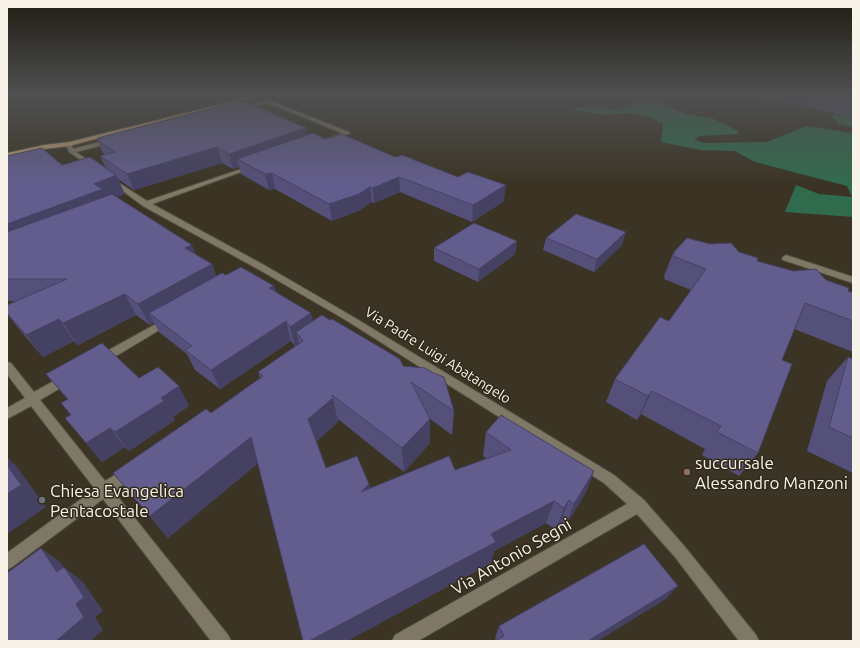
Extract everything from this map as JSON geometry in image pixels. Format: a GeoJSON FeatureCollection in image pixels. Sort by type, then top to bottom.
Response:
{"type":"FeatureCollection","features":[{"type":"Feature","properties":{"kind":"main road"},"geometry":{"type":"LineString","coordinates":[[36,156],[152,125]]}},
{"type":"Feature","properties":{"kind":"main road"},"geometry":{"type":"LineString","coordinates":[[7,155],[44,147],[70,148]]}},
{"type":"Feature","properties":{"kind":"street"},"geometry":{"type":"LineString","coordinates":[[325,141],[347,133],[328,125]]}},
{"type":"Feature","properties":{"kind":"street"},"geometry":{"type":"LineString","coordinates":[[70,148],[117,140]]}},
{"type":"Feature","properties":{"kind":"street","name":"Via Padre Luigi Abatangelo"},"geometry":{"type":"LineString","coordinates":[[70,148],[140,203],[261,266],[348,317],[608,479],[639,505],[680,552],[750,641]]}},
{"type":"Feature","properties":{"kind":"street"},"geometry":{"type":"LineString","coordinates":[[140,203],[258,165]]}},
{"type":"Feature","properties":{"kind":"street"},"geometry":{"type":"LineString","coordinates":[[786,258],[853,280]]}},
{"type":"Feature","properties":{"kind":"street"},"geometry":{"type":"LineString","coordinates":[[247,275],[261,266]]}},
{"type":"Feature","properties":{"kind":"street"},"geometry":{"type":"LineString","coordinates":[[95,363],[178,315]]}},
{"type":"Feature","properties":{"kind":"street"},"geometry":{"type":"LineString","coordinates":[[335,326],[348,317]]}},
{"type":"Feature","properties":{"kind":"street"},"geometry":{"type":"LineString","coordinates":[[7,366],[222,641]]}},
{"type":"Feature","properties":{"kind":"street"},"geometry":{"type":"LineString","coordinates":[[7,414],[74,375]]}},
{"type":"Feature","properties":{"kind":"street"},"geometry":{"type":"LineString","coordinates":[[7,562],[142,463]]}},
{"type":"Feature","properties":{"kind":"street","name":"Via Antonio Segni"},"geometry":{"type":"LineString","coordinates":[[401,641],[639,505]]}},
{"type":"Feature","properties":{"kind":"green space"},"geometry":{"type":"Polygon","coordinates":[[[663,125],[726,125],[738,131],[738,134],[700,136],[694,139],[703,143],[767,142],[807,126],[853,133],[853,217],[785,212],[796,185],[819,194],[852,197],[847,186],[755,162],[735,151],[701,150],[661,142],[663,125]]]}},
{"type":"Feature","properties":{"kind":"building"},"geometry":{"type":"Polygon","coordinates":[[[147,125],[300,125],[306,128],[229,154],[217,147],[127,174],[100,156],[115,152],[97,140],[100,139],[98,138],[147,125]]]}},
{"type":"Feature","properties":{"kind":"building"},"geometry":{"type":"Polygon","coordinates":[[[313,133],[325,139],[342,134],[395,157],[402,155],[458,177],[468,172],[506,185],[473,205],[399,177],[373,188],[370,187],[359,194],[329,204],[272,173],[265,174],[237,159],[313,133]]]}},
{"type":"Feature","properties":{"kind":"building"},"geometry":{"type":"Polygon","coordinates":[[[42,148],[62,165],[90,157],[116,175],[94,184],[103,189],[7,224],[7,156],[42,148]]]}},
{"type":"Feature","properties":{"kind":"building"},"geometry":{"type":"Polygon","coordinates":[[[112,194],[192,245],[185,248],[212,264],[138,304],[125,294],[63,323],[59,319],[26,335],[7,313],[7,305],[67,279],[7,279],[7,232],[112,194]]]}},
{"type":"Feature","properties":{"kind":"building"},"geometry":{"type":"Polygon","coordinates":[[[576,214],[626,232],[597,259],[546,238],[576,214]]]}},
{"type":"Feature","properties":{"kind":"building"},"geometry":{"type":"Polygon","coordinates":[[[474,223],[517,241],[479,269],[434,248],[474,223]]]}},
{"type":"Feature","properties":{"kind":"building"},"geometry":{"type":"Polygon","coordinates":[[[687,238],[710,244],[731,243],[739,252],[758,258],[757,261],[793,271],[816,269],[826,280],[849,288],[848,291],[853,293],[853,321],[805,303],[782,360],[792,364],[758,453],[717,432],[721,426],[652,391],[648,396],[615,379],[660,317],[669,321],[706,269],[673,256],[675,254],[673,253],[687,238]]]}},
{"type":"Feature","properties":{"kind":"building"},"geometry":{"type":"Polygon","coordinates":[[[241,267],[274,286],[269,288],[311,313],[290,327],[286,321],[211,370],[185,350],[192,346],[149,313],[222,273],[226,275],[241,267]]]}},
{"type":"Feature","properties":{"kind":"building"},"geometry":{"type":"Polygon","coordinates":[[[322,315],[330,320],[332,319],[400,359],[403,366],[425,368],[444,377],[454,411],[411,382],[430,419],[402,448],[332,395],[333,398],[308,419],[326,468],[357,456],[369,484],[361,492],[449,456],[455,470],[511,450],[486,432],[501,415],[594,471],[574,504],[569,500],[564,508],[554,501],[491,534],[496,542],[309,641],[303,641],[251,437],[150,516],[113,473],[206,409],[211,413],[263,376],[258,372],[303,341],[296,332],[322,315]]]}},
{"type":"Feature","properties":{"kind":"building"},"geometry":{"type":"Polygon","coordinates":[[[102,343],[139,378],[158,367],[179,386],[161,398],[164,401],[115,432],[110,428],[86,443],[65,418],[71,415],[61,403],[68,399],[46,374],[102,343]]]}},
{"type":"Feature","properties":{"kind":"building"},"geometry":{"type":"Polygon","coordinates":[[[848,357],[853,359],[853,438],[829,427],[848,357]]]}},
{"type":"Feature","properties":{"kind":"building"},"geometry":{"type":"Polygon","coordinates":[[[7,465],[21,485],[7,494],[7,465]]]}},
{"type":"Feature","properties":{"kind":"building"},"geometry":{"type":"Polygon","coordinates":[[[644,544],[678,586],[588,641],[495,641],[504,636],[499,626],[644,544]]]}},
{"type":"Feature","properties":{"kind":"building"},"geometry":{"type":"Polygon","coordinates":[[[41,548],[57,572],[64,567],[84,597],[76,604],[84,617],[56,641],[7,641],[7,573],[41,548]]]}},
{"type":"Feature","properties":{"kind":"place","name":"succursale Alessandro Manzoni"},"geometry":{"type":"Point","coordinates":[687,472]}},
{"type":"Feature","properties":{"kind":"place","name":"Chiesa Evangelica Pentacostale"},"geometry":{"type":"Point","coordinates":[42,500]}}]}
